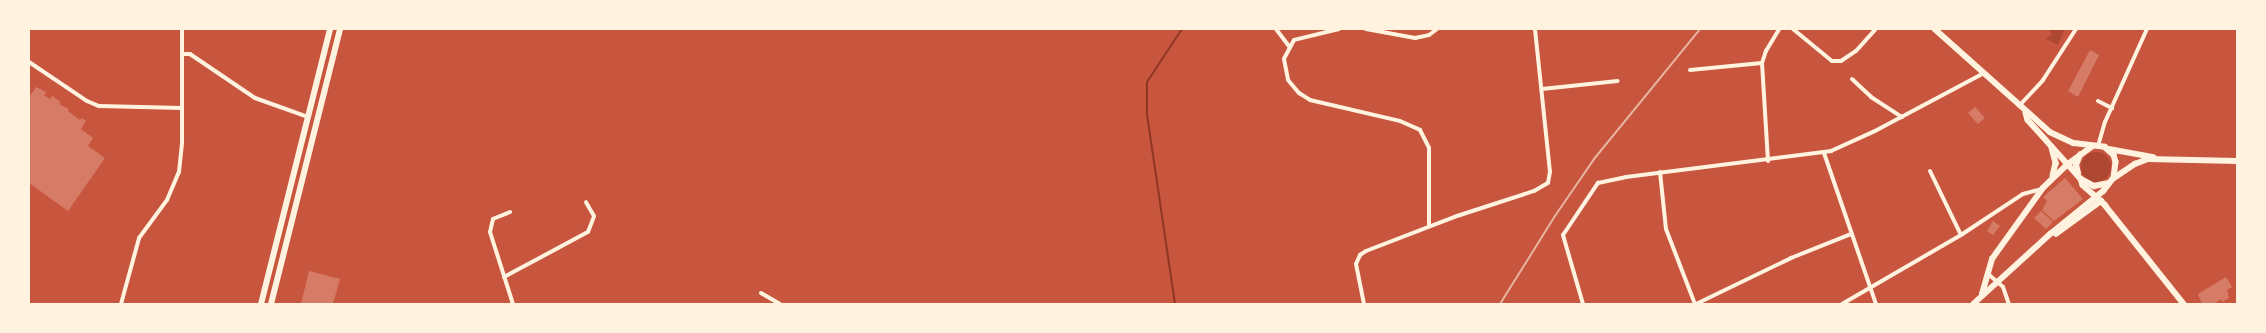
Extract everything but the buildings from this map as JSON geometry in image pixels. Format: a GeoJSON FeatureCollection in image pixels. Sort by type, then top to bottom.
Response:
{"type":"FeatureCollection","features":[{"type":"Feature","properties":{"kind":"highway"},"geometry":{"type":"LineString","coordinates":[[261,304],[330,29]]}},
{"type":"Feature","properties":{"kind":"highway"},"geometry":{"type":"LineString","coordinates":[[271,304],[340,29]]}},
{"type":"Feature","properties":{"kind":"main road"},"geometry":{"type":"LineString","coordinates":[[1935,29],[2019,106],[2026,114],[2028,120],[2068,164],[2088,190],[2099,199],[2184,304]]}},
{"type":"Feature","properties":{"kind":"main road"},"geometry":{"type":"LineString","coordinates":[[2026,114],[2033,116],[2050,132],[2067,141],[2161,158],[2237,161]]}},
{"type":"Feature","properties":{"kind":"main road"},"geometry":{"type":"LineString","coordinates":[[1982,295],[1986,272],[1992,259],[2043,188],[2068,164],[2095,146]]}},
{"type":"Feature","properties":{"kind":"main road"},"geometry":{"type":"LineString","coordinates":[[2052,148],[2056,163],[2053,178]]}},
{"type":"Feature","properties":{"kind":"main road"},"geometry":{"type":"LineString","coordinates":[[2107,148],[2115,159],[2112,181]]}},
{"type":"Feature","properties":{"kind":"main road"},"geometry":{"type":"LineString","coordinates":[[2080,155],[2076,165],[2080,178],[2094,186],[2112,181]]}},
{"type":"Feature","properties":{"kind":"main road"},"geometry":{"type":"LineString","coordinates":[[1974,304],[1982,295],[2049,238],[2099,199],[2112,181],[2139,162],[2161,158]]}},
{"type":"Feature","properties":{"kind":"street"},"geometry":{"type":"LineString","coordinates":[[121,304],[139,238],[166,200],[179,172],[182,108],[182,29]]}},
{"type":"Feature","properties":{"kind":"street"},"geometry":{"type":"LineString","coordinates":[[1276,29],[1289,46]]}},
{"type":"Feature","properties":{"kind":"street"},"geometry":{"type":"LineString","coordinates":[[1339,29],[1308,35],[1294,40],[1289,46],[1284,59],[1286,74],[1290,84],[1304,96],[1324,104],[1400,121],[1416,127],[1423,133],[1429,153],[1429,226]]}},
{"type":"Feature","properties":{"kind":"street"},"geometry":{"type":"LineString","coordinates":[[1366,29],[1415,38],[1429,35],[1437,29]]}},
{"type":"Feature","properties":{"kind":"street"},"geometry":{"type":"LineString","coordinates":[[1364,304],[1357,273],[1360,255],[1429,226],[1534,191],[1547,184],[1550,172],[1535,29]]}},
{"type":"Feature","properties":{"kind":"street"},"geometry":{"type":"LineString","coordinates":[[1768,161],[1762,63],[1766,51],[1779,29]]}},
{"type":"Feature","properties":{"kind":"street"},"geometry":{"type":"LineString","coordinates":[[1792,29],[1832,61],[1837,62],[1841,62],[1856,51],[1876,29]]}},
{"type":"Feature","properties":{"kind":"street"},"geometry":{"type":"LineString","coordinates":[[2019,106],[2043,80],[2076,29]]}},
{"type":"Feature","properties":{"kind":"street"},"geometry":{"type":"LineString","coordinates":[[2095,146],[2147,29]]}},
{"type":"Feature","properties":{"kind":"street"},"geometry":{"type":"LineString","coordinates":[[182,54],[190,54],[255,98],[308,116]]}},
{"type":"Feature","properties":{"kind":"street"},"geometry":{"type":"LineString","coordinates":[[29,62],[87,101],[99,106],[182,108]]}},
{"type":"Feature","properties":{"kind":"street"},"geometry":{"type":"LineString","coordinates":[[1690,70],[1762,63]]}},
{"type":"Feature","properties":{"kind":"street"},"geometry":{"type":"LineString","coordinates":[[1584,304],[1563,235],[1598,183],[1660,172],[1768,161],[1824,153],[1902,117],[1984,73]]}},
{"type":"Feature","properties":{"kind":"street"},"geometry":{"type":"LineString","coordinates":[[1852,79],[1871,96],[1902,117]]}},
{"type":"Feature","properties":{"kind":"street"},"geometry":{"type":"LineString","coordinates":[[1542,89],[1618,80]]}},
{"type":"Feature","properties":{"kind":"street"},"geometry":{"type":"LineString","coordinates":[[2098,101],[2112,108]]}},
{"type":"Feature","properties":{"kind":"street"},"geometry":{"type":"LineString","coordinates":[[1824,153],[1876,304]]}},
{"type":"Feature","properties":{"kind":"street"},"geometry":{"type":"LineString","coordinates":[[1660,172],[1666,229],[1695,304],[1791,258],[1851,234]]}},
{"type":"Feature","properties":{"kind":"street"},"geometry":{"type":"LineString","coordinates":[[1930,172],[1961,235]]}},
{"type":"Feature","properties":{"kind":"street"},"geometry":{"type":"LineString","coordinates":[[1842,304],[1961,235],[2023,194],[2043,188]]}},
{"type":"Feature","properties":{"kind":"street"},"geometry":{"type":"LineString","coordinates":[[504,277],[588,232],[594,219],[586,202]]}},
{"type":"Feature","properties":{"kind":"street"},"geometry":{"type":"LineString","coordinates":[[510,212],[496,216],[490,226],[513,304]]}},
{"type":"Feature","properties":{"kind":"street"},"geometry":{"type":"LineString","coordinates":[[1986,272],[1998,282],[2007,294],[2009,304]]}},
{"type":"Feature","properties":{"kind":"street"},"geometry":{"type":"LineString","coordinates":[[761,294],[780,304]]}},
{"type":"Feature","properties":{"kind":"shaded area"},"geometry":{"type":"Polygon","coordinates":[[[2049,29],[2065,29],[2058,45],[2046,39],[2052,34],[2049,29]]]}},
{"type":"Feature","properties":{"kind":"shaded area"},"geometry":{"type":"Polygon","coordinates":[[[2096,152],[2107,156],[2111,167],[2107,178],[2096,182],[2085,178],[2081,167],[2085,156],[2096,152]]]}},
{"type":"Feature","properties":{"kind":"waterway"},"geometry":{"type":"LineString","coordinates":[[1175,304],[1147,115],[1147,82],[1182,29]]}},
{"type":"Feature","properties":{"kind":"railway"},"geometry":{"type":"LineString","coordinates":[[1500,304],[1555,216],[1594,159],[1700,29]]}}]}
